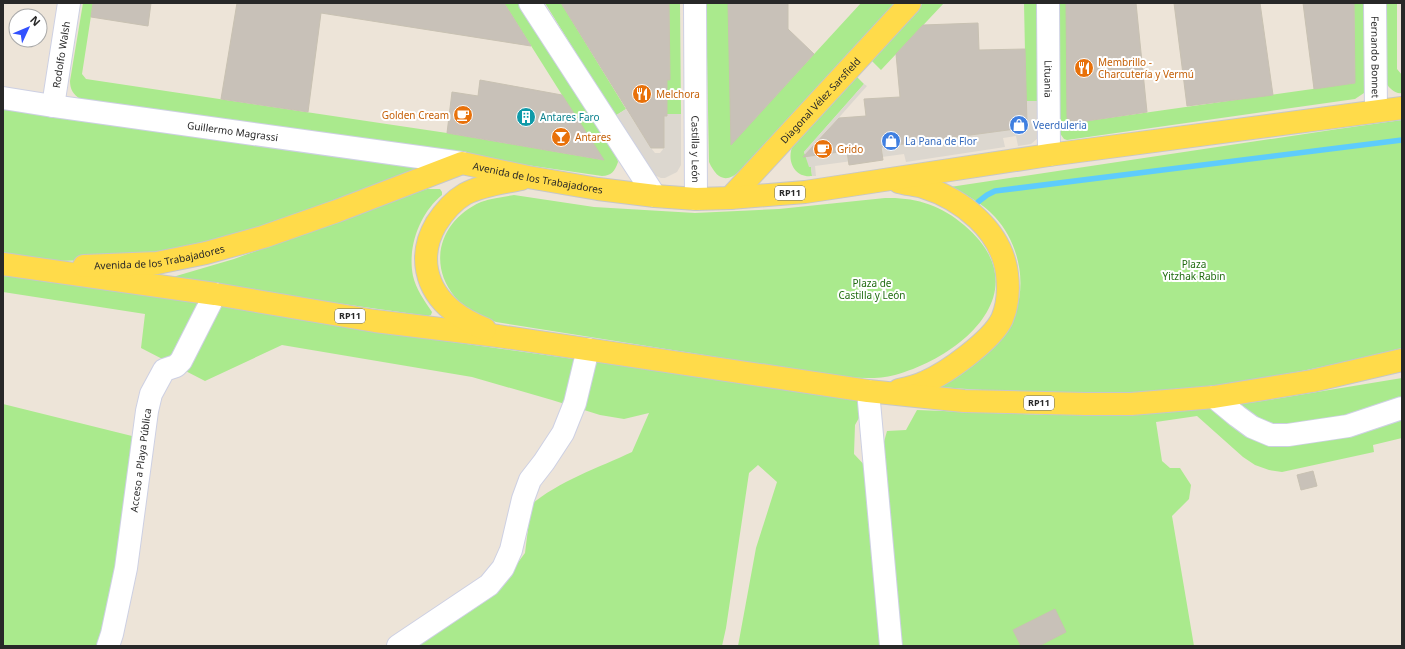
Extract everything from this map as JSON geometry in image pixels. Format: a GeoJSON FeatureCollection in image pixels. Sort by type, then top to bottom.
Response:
{"type":"FeatureCollection","features":[{"type":"Feature","properties":{"kind":"main road","name":"Diagonal Vélez Sarsfield"},"geometry":{"type":"LineString","coordinates":[[730,198],[910,3]]}},
{"type":"Feature","properties":{"kind":"main road","name":"RP11"},"geometry":{"type":"LineString","coordinates":[[883,180],[1050,155],[1402,108]]}},
{"type":"Feature","properties":{"kind":"main road","name":"Avenida de los Trabajadores"},"geometry":{"type":"LineString","coordinates":[[25,268],[157,263],[206,253],[271,235],[462,163],[528,177],[598,189],[696,199],[805,192],[883,180]]}},
{"type":"Feature","properties":{"kind":"main road"},"geometry":{"type":"LineString","coordinates":[[498,336],[467,321],[452,310],[441,299],[431,283],[425,268],[425,250],[430,234],[438,220],[450,206],[465,194],[480,187],[528,177]]}},
{"type":"Feature","properties":{"kind":"main road"},"geometry":{"type":"LineString","coordinates":[[883,180],[922,187],[953,200],[970,212],[994,238],[1002,254],[1009,286],[1008,302],[1002,320],[986,338],[962,359],[944,372],[925,382],[890,393]]}},
{"type":"Feature","properties":{"kind":"main road","name":"RP11"},"geometry":{"type":"LineString","coordinates":[[3,264],[25,268]]}},
{"type":"Feature","properties":{"kind":"main road","name":"Avenida de los Trabajadores"},"geometry":{"type":"LineString","coordinates":[[25,268],[215,294],[376,321],[498,336],[868,391]]}},
{"type":"Feature","properties":{"kind":"main road","name":"RP11"},"geometry":{"type":"LineString","coordinates":[[868,391],[964,401],[1131,404],[1214,397],[1312,381],[1402,360]]}},
{"type":"Feature","properties":{"kind":"street","name":"Rodolfo Walsh"},"geometry":{"type":"LineString","coordinates":[[53,106],[69,3]]}},
{"type":"Feature","properties":{"kind":"street"},"geometry":{"type":"LineString","coordinates":[[530,3],[655,196]]}},
{"type":"Feature","properties":{"kind":"street","name":"Castilla y León"},"geometry":{"type":"LineString","coordinates":[[695,3],[696,199]]}},
{"type":"Feature","properties":{"kind":"street","name":"Lituania"},"geometry":{"type":"LineString","coordinates":[[1048,3],[1050,155]]}},
{"type":"Feature","properties":{"kind":"street","name":"Fernando Bonnet"},"geometry":{"type":"LineString","coordinates":[[1375,3],[1376,111]]}},
{"type":"Feature","properties":{"kind":"street","name":"Guillermo Magrassi"},"geometry":{"type":"LineString","coordinates":[[3,98],[462,163]]}},
{"type":"Feature","properties":{"kind":"street","name":"Acceso a Playa Pública"},"geometry":{"type":"LineString","coordinates":[[108,646],[126,568],[147,411],[151,394],[164,370],[176,366],[181,362],[215,294]]}},
{"type":"Feature","properties":{"kind":"street"},"geometry":{"type":"LineString","coordinates":[[398,646],[490,585],[503,568],[511,550],[523,499],[530,480],[563,433],[575,403],[588,349]]}},
{"type":"Feature","properties":{"kind":"street"},"geometry":{"type":"LineString","coordinates":[[868,391],[891,646]]}},
{"type":"Feature","properties":{"kind":"street"},"geometry":{"type":"LineString","coordinates":[[1214,397],[1252,427],[1271,435],[1288,435],[1348,426],[1402,408]]}},
{"type":"Feature","properties":{"kind":"green space"},"geometry":{"type":"Polygon","coordinates":[[[83,3],[93,3],[82,74],[86,79],[447,133],[603,160],[504,3],[519,3],[616,153],[618,162],[616,168],[612,172],[608,175],[602,176],[80,99],[72,91],[70,81],[83,3]]]}},
{"type":"Feature","properties":{"kind":"green space"},"geometry":{"type":"Polygon","coordinates":[[[545,3],[561,3],[626,109],[615,116],[545,3]]]}},
{"type":"Feature","properties":{"kind":"green space"},"geometry":{"type":"Polygon","coordinates":[[[669,3],[680,3],[681,114],[667,114],[667,80],[670,79],[669,3]]]}},
{"type":"Feature","properties":{"kind":"green space"},"geometry":{"type":"Polygon","coordinates":[[[706,3],[728,3],[737,138],[861,3],[895,3],[741,170],[731,177],[722,178],[715,172],[709,162],[706,3]]]}},
{"type":"Feature","properties":{"kind":"green space"},"geometry":{"type":"Polygon","coordinates":[[[923,3],[944,3],[881,70],[870,59],[923,3]]]}},
{"type":"Feature","properties":{"kind":"green space"},"geometry":{"type":"Polygon","coordinates":[[[1024,3],[1038,3],[1039,101],[1026,101],[1024,3]]]}},
{"type":"Feature","properties":{"kind":"green space"},"geometry":{"type":"Polygon","coordinates":[[[1056,3],[1066,3],[1073,123],[1355,83],[1354,3],[1367,3],[1366,88],[1364,93],[1355,99],[1067,140],[1064,139],[1059,132],[1056,3]]]}},
{"type":"Feature","properties":{"kind":"green space"},"geometry":{"type":"Polygon","coordinates":[[[1385,3],[1397,3],[1397,69],[1402,75],[1402,93],[1393,91],[1386,83],[1385,3]]]}},
{"type":"Feature","properties":{"kind":"green space"},"geometry":{"type":"Polygon","coordinates":[[[855,75],[864,84],[804,152],[811,167],[812,176],[800,174],[793,167],[791,162],[790,156],[793,145],[855,75]]]}},
{"type":"Feature","properties":{"kind":"green space"},"geometry":{"type":"Polygon","coordinates":[[[3,106],[417,165],[417,168],[263,229],[170,254],[94,260],[56,261],[3,254],[3,106]]]}},
{"type":"Feature","properties":{"kind":"green space","name":"Plaza Yitzhak Rabin"},"geometry":{"type":"Polygon","coordinates":[[[1402,120],[1402,348],[1306,370],[1241,382],[1208,387],[1143,393],[1084,394],[940,387],[980,359],[997,342],[1011,322],[1017,309],[1020,295],[1019,267],[1016,253],[1004,228],[980,203],[950,187],[1402,120]]]}},
{"type":"Feature","properties":{"kind":"green space"},"geometry":{"type":"Polygon","coordinates":[[[427,189],[440,189],[442,195],[427,211],[417,231],[412,254],[412,265],[416,285],[432,312],[431,315],[428,316],[166,279],[234,259],[427,189]]]}},
{"type":"Feature","properties":{"kind":"green space","name":"Plaza de Castilla y León"},"geometry":{"type":"Polygon","coordinates":[[[514,195],[594,207],[695,213],[779,209],[885,198],[917,201],[937,207],[955,218],[964,225],[986,249],[995,273],[994,296],[984,317],[967,336],[946,353],[921,366],[895,375],[877,378],[859,378],[823,374],[496,322],[479,315],[459,302],[446,284],[441,270],[440,256],[442,243],[448,230],[456,219],[467,210],[481,202],[514,195]]]}},
{"type":"Feature","properties":{"kind":"green space"},"geometry":{"type":"Polygon","coordinates":[[[3,272],[210,303],[373,331],[869,400],[855,425],[854,454],[869,470],[884,646],[738,646],[756,548],[777,482],[758,465],[749,473],[722,646],[414,646],[505,580],[525,553],[531,505],[553,489],[566,482],[632,452],[649,413],[624,419],[600,415],[472,377],[282,345],[205,381],[141,348],[145,314],[3,292],[3,272]]]}},
{"type":"Feature","properties":{"kind":"green space"},"geometry":{"type":"Polygon","coordinates":[[[1402,378],[1402,438],[1373,445],[1374,452],[1282,472],[1269,470],[1255,465],[1243,457],[1197,416],[1156,422],[1162,461],[1170,468],[1180,468],[1191,485],[1189,499],[1172,516],[1194,646],[899,646],[882,449],[887,431],[906,430],[917,410],[1046,415],[1148,414],[1256,402],[1402,378]]]}},
{"type":"Feature","properties":{"kind":"green space"},"geometry":{"type":"Polygon","coordinates":[[[3,404],[132,436],[120,549],[99,646],[3,646],[3,404]]]}},
{"type":"Feature","properties":{"kind":"shaded area"},"geometry":{"type":"Polygon","coordinates":[[[864,84],[867,86],[810,150],[813,156],[1023,128],[1027,124],[1026,101],[1039,101],[1038,138],[1031,144],[1018,146],[1016,136],[1003,138],[1005,147],[906,162],[904,154],[815,166],[816,176],[812,176],[811,167],[809,167],[804,152],[864,84]]]}},
{"type":"Feature","properties":{"kind":"shaded area"},"geometry":{"type":"Polygon","coordinates":[[[626,109],[655,153],[660,153],[664,148],[664,116],[667,116],[667,114],[681,114],[681,165],[677,172],[665,178],[652,174],[615,116],[626,109]]]}},
{"type":"Feature","properties":{"kind":"building"},"geometry":{"type":"Polygon","coordinates":[[[93,3],[151,3],[148,26],[91,17],[93,3]]]}},
{"type":"Feature","properties":{"kind":"building"},"geometry":{"type":"Polygon","coordinates":[[[237,3],[504,3],[531,46],[321,13],[308,112],[221,99],[237,3]]]}},
{"type":"Feature","properties":{"kind":"building"},"geometry":{"type":"Polygon","coordinates":[[[561,3],[669,3],[670,80],[667,80],[667,116],[664,116],[664,148],[651,148],[561,3]]]}},
{"type":"Feature","properties":{"kind":"building"},"geometry":{"type":"Polygon","coordinates":[[[728,3],[788,3],[788,29],[814,54],[731,145],[728,3]]]}},
{"type":"Feature","properties":{"kind":"building"},"geometry":{"type":"Polygon","coordinates":[[[1066,3],[1136,3],[1147,112],[1073,123],[1067,118],[1066,3]]]}},
{"type":"Feature","properties":{"kind":"building"},"geometry":{"type":"Polygon","coordinates":[[[1174,3],[1260,3],[1273,95],[1187,106],[1174,3]]]}},
{"type":"Feature","properties":{"kind":"building"},"geometry":{"type":"Polygon","coordinates":[[[1303,3],[1354,3],[1355,83],[1314,89],[1303,3]]]}},
{"type":"Feature","properties":{"kind":"building"},"geometry":{"type":"Polygon","coordinates":[[[978,23],[979,50],[1025,49],[1027,124],[1023,128],[881,147],[883,160],[849,165],[847,151],[803,157],[839,118],[866,116],[864,99],[900,97],[896,54],[923,25],[978,23]]]}},
{"type":"Feature","properties":{"kind":"building","name":"Antares Faro"},"geometry":{"type":"Polygon","coordinates":[[[480,80],[562,95],[604,160],[447,133],[452,92],[478,96],[480,80]]]}},
{"type":"Feature","properties":{"kind":"building"},"geometry":{"type":"Polygon","coordinates":[[[1313,471],[1317,486],[1301,490],[1297,475],[1313,471]]]}},
{"type":"Feature","properties":{"kind":"building"},"geometry":{"type":"Polygon","coordinates":[[[1055,609],[1066,632],[1039,646],[1021,646],[1013,630],[1055,609]]]}},
{"type":"Feature","properties":{"kind":"waterway"},"geometry":{"type":"LineString","coordinates":[[978,202],[995,191],[1402,140]]}},
{"type":"Feature","properties":{"kind":"place","name":"Membrillo - Charcutería y Vermú"},"geometry":{"type":"Point","coordinates":[1084,68]}},
{"type":"Feature","properties":{"kind":"place","name":"Melchora"},"geometry":{"type":"Point","coordinates":[642,94]}},
{"type":"Feature","properties":{"kind":"place","name":"Golden Cream"},"geometry":{"type":"Point","coordinates":[463,115]}},
{"type":"Feature","properties":{"kind":"place","name":"Antares Faro"},"geometry":{"type":"Point","coordinates":[526,117]}},
{"type":"Feature","properties":{"kind":"place","name":"Veerduleria"},"geometry":{"type":"Point","coordinates":[1019,125]}},
{"type":"Feature","properties":{"kind":"place","name":"Antares"},"geometry":{"type":"Point","coordinates":[561,137]}},
{"type":"Feature","properties":{"kind":"place","name":"La Pana de Flor"},"geometry":{"type":"Point","coordinates":[891,141]}},
{"type":"Feature","properties":{"kind":"place","name":"Grido"},"geometry":{"type":"Point","coordinates":[823,149]}}]}
